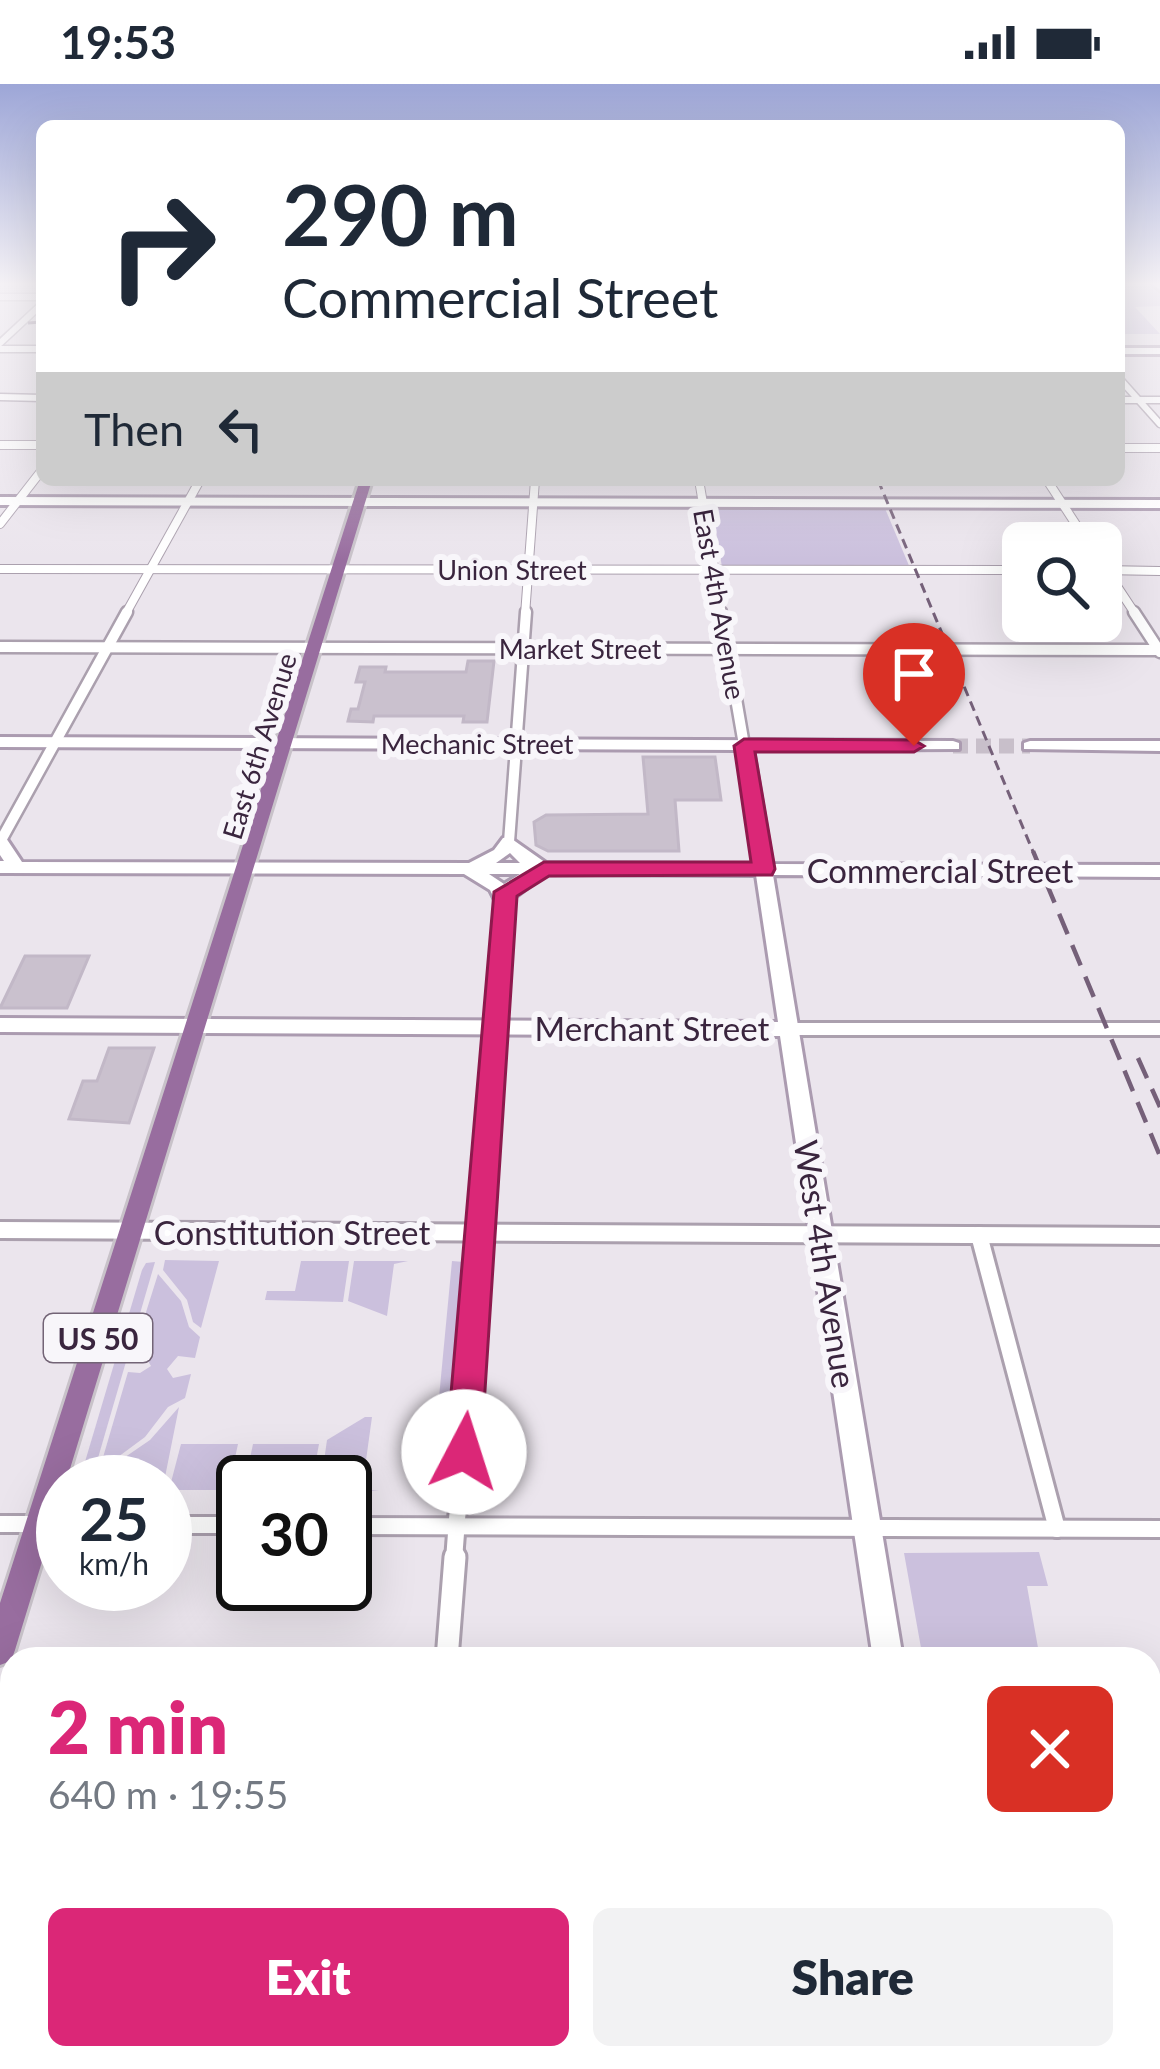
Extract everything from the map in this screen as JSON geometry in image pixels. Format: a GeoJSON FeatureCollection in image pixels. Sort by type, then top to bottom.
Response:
{"type":"FeatureCollection","features":[{"type":"Feature","properties":{"kind":"main road","name":"East 6th Avenue"},"geometry":{"type":"LineString","coordinates":[[197,1026],[364,486]]}},
{"type":"Feature","properties":{"kind":"main road","name":"US 50"},"geometry":{"type":"LineString","coordinates":[[71,1455],[131,1231],[197,1026]]}},
{"type":"Feature","properties":{"kind":"main road","name":"US 50"},"geometry":{"type":"LineString","coordinates":[[1,1647],[36,1563]]}},
{"type":"Feature","properties":{"kind":"street"},"geometry":{"type":"LineString","coordinates":[[1125,385],[1160,424]]}},
{"type":"Feature","properties":{"kind":"street"},"geometry":{"type":"LineString","coordinates":[[0,398],[36,398]]}},
{"type":"Feature","properties":{"kind":"street"},"geometry":{"type":"LineString","coordinates":[[1125,400],[1160,400]]}},
{"type":"Feature","properties":{"kind":"street"},"geometry":{"type":"LineString","coordinates":[[0,445],[36,445]]}},
{"type":"Feature","properties":{"kind":"street"},"geometry":{"type":"LineString","coordinates":[[1125,448],[1160,448]]}},
{"type":"Feature","properties":{"kind":"street"},"geometry":{"type":"LineString","coordinates":[[0,524],[36,478]]}},
{"type":"Feature","properties":{"kind":"street"},"geometry":{"type":"LineString","coordinates":[[7,870],[0,842],[197,486]]}},
{"type":"Feature","properties":{"kind":"street"},"geometry":{"type":"LineString","coordinates":[[466,868],[487,863],[509,842],[534,486]]}},
{"type":"Feature","properties":{"kind":"street","name":"East 4th Avenue"},"geometry":{"type":"LineString","coordinates":[[700,486],[764,869]]}},
{"type":"Feature","properties":{"kind":"street"},"geometry":{"type":"LineString","coordinates":[[1051,486],[1075,522]]}},
{"type":"Feature","properties":{"kind":"street"},"geometry":{"type":"LineString","coordinates":[[0,501],[1160,504]]}},
{"type":"Feature","properties":{"kind":"street","name":"Union Street"},"geometry":{"type":"LineString","coordinates":[[0,568],[1002,570]]}},
{"type":"Feature","properties":{"kind":"street"},"geometry":{"type":"LineString","coordinates":[[1122,569],[1160,571]]}},
{"type":"Feature","properties":{"kind":"street"},"geometry":{"type":"LineString","coordinates":[[1122,596],[1160,651]]}},
{"type":"Feature","properties":{"kind":"street","name":"Market Street"},"geometry":{"type":"LineString","coordinates":[[0,647],[1160,651]]}},
{"type":"Feature","properties":{"kind":"street","name":"Mechanic Street"},"geometry":{"type":"LineString","coordinates":[[0,742],[953,746]]}},
{"type":"Feature","properties":{"kind":"street"},"geometry":{"type":"LineString","coordinates":[[1030,746],[1160,746]]}},
{"type":"Feature","properties":{"kind":"street"},"geometry":{"type":"LineString","coordinates":[[509,842],[544,869]]}},
{"type":"Feature","properties":{"kind":"street"},"geometry":{"type":"LineString","coordinates":[[448,1647],[503,900],[497,887],[466,868]]}},
{"type":"Feature","properties":{"kind":"street"},"geometry":{"type":"LineString","coordinates":[[503,900],[511,887],[544,869]]}},
{"type":"Feature","properties":{"kind":"street","name":"West 4th Avenue"},"geometry":{"type":"LineString","coordinates":[[764,869],[886,1647]]}},
{"type":"Feature","properties":{"kind":"street","name":"Commercial Street"},"geometry":{"type":"LineString","coordinates":[[7,870],[1160,871]]}},
{"type":"Feature","properties":{"kind":"street","name":"Merchant Street"},"geometry":{"type":"LineString","coordinates":[[0,1025],[1160,1029]]}},
{"type":"Feature","properties":{"kind":"street","name":"Constitution Street"},"geometry":{"type":"LineString","coordinates":[[0,1231],[1160,1236]]}},
{"type":"Feature","properties":{"kind":"street"},"geometry":{"type":"LineString","coordinates":[[980,1235],[1057,1529]]}},
{"type":"Feature","properties":{"kind":"street"},"geometry":{"type":"LineString","coordinates":[[0,1524],[36,1524]]}},
{"type":"Feature","properties":{"kind":"street"},"geometry":{"type":"LineString","coordinates":[[372,1526],[1160,1529]]}},
{"type":"Feature","properties":{"kind":"shaded area"},"geometry":{"type":"Polygon","coordinates":[[[712,506],[884,506],[910,568],[722,567],[712,506]]]}},
{"type":"Feature","properties":{"kind":"shaded area"},"geometry":{"type":"Polygon","coordinates":[[[165,1260],[219,1261],[201,1328],[193,1322],[187,1300],[163,1270],[165,1260]]]}},
{"type":"Feature","properties":{"kind":"shaded area"},"geometry":{"type":"Polygon","coordinates":[[[301,1261],[349,1261],[343,1302],[265,1300],[267,1291],[295,1291],[301,1261]]]}},
{"type":"Feature","properties":{"kind":"shaded area"},"geometry":{"type":"Polygon","coordinates":[[[354,1261],[408,1261],[394,1264],[387,1316],[348,1301],[354,1261]]]}},
{"type":"Feature","properties":{"kind":"shaded area"},"geometry":{"type":"Polygon","coordinates":[[[452,1261],[464,1262],[444,1491],[430,1492],[452,1261]]]}},
{"type":"Feature","properties":{"kind":"shaded area"},"geometry":{"type":"Polygon","coordinates":[[[155,1262],[99,1455],[87,1455],[142,1270],[146,1263],[155,1262]]]}},
{"type":"Feature","properties":{"kind":"shaded area"},"geometry":{"type":"Polygon","coordinates":[[[158,1274],[181,1301],[189,1327],[200,1337],[195,1358],[178,1356],[167,1369],[173,1378],[191,1374],[185,1398],[168,1407],[145,1437],[121,1455],[104,1455],[128,1372],[140,1373],[151,1366],[148,1361],[131,1360],[158,1274]]]}},
{"type":"Feature","properties":{"kind":"shaded area"},"geometry":{"type":"Polygon","coordinates":[[[179,1407],[169,1455],[128,1455],[150,1440],[179,1407]]]}},
{"type":"Feature","properties":{"kind":"shaded area"},"geometry":{"type":"Polygon","coordinates":[[[372,1417],[367,1455],[325,1455],[327,1440],[372,1417]]]}},
{"type":"Feature","properties":{"kind":"shaded area"},"geometry":{"type":"Polygon","coordinates":[[[181,1444],[238,1444],[236,1455],[216,1455],[216,1490],[192,1490],[192,1455],[178,1455],[181,1444]]]}},
{"type":"Feature","properties":{"kind":"shaded area"},"geometry":{"type":"Polygon","coordinates":[[[253,1444],[319,1444],[317,1455],[251,1455],[253,1444]]]}},
{"type":"Feature","properties":{"kind":"shaded area"},"geometry":{"type":"Polygon","coordinates":[[[1039,1552],[1048,1586],[1027,1586],[1038,1647],[921,1647],[904,1553],[1039,1552]]]}},
{"type":"Feature","properties":{"kind":"building"},"geometry":{"type":"Polygon","coordinates":[[[468,661],[494,661],[487,722],[463,722],[464,716],[374,716],[373,722],[348,721],[351,709],[358,709],[365,682],[356,682],[360,667],[386,667],[385,672],[466,672],[468,661]]]}},
{"type":"Feature","properties":{"kind":"building"},"geometry":{"type":"Polygon","coordinates":[[[643,757],[715,757],[721,800],[675,800],[679,851],[548,851],[536,845],[534,822],[546,815],[648,814],[643,757]]]}},
{"type":"Feature","properties":{"kind":"building"},"geometry":{"type":"Polygon","coordinates":[[[25,956],[89,956],[67,1008],[0,1008],[25,956]]]}},
{"type":"Feature","properties":{"kind":"building"},"geometry":{"type":"Polygon","coordinates":[[[109,1048],[154,1048],[129,1123],[69,1119],[83,1081],[97,1081],[109,1048]]]}},
{"type":"Feature","properties":{"kind":"tunnel"},"geometry":{"type":"LineString","coordinates":[[953,746],[1030,746]]}},
{"type":"Feature","properties":{"kind":"railway"},"geometry":{"type":"LineString","coordinates":[[881,486],[1034,854]]}},
{"type":"Feature","properties":{"kind":"railway"},"geometry":{"type":"LineString","coordinates":[[1033,851],[1160,1156]]}},
{"type":"Feature","properties":{"kind":"railway"},"geometry":{"type":"LineString","coordinates":[[1138,1058],[1160,1107]]}},
{"type":"Feature","properties":{"kind":"route"},"geometry":{"type":"LineString","coordinates":[[464,1452],[506,892],[544,869],[764,869],[744,746],[914,746]]}}]}
